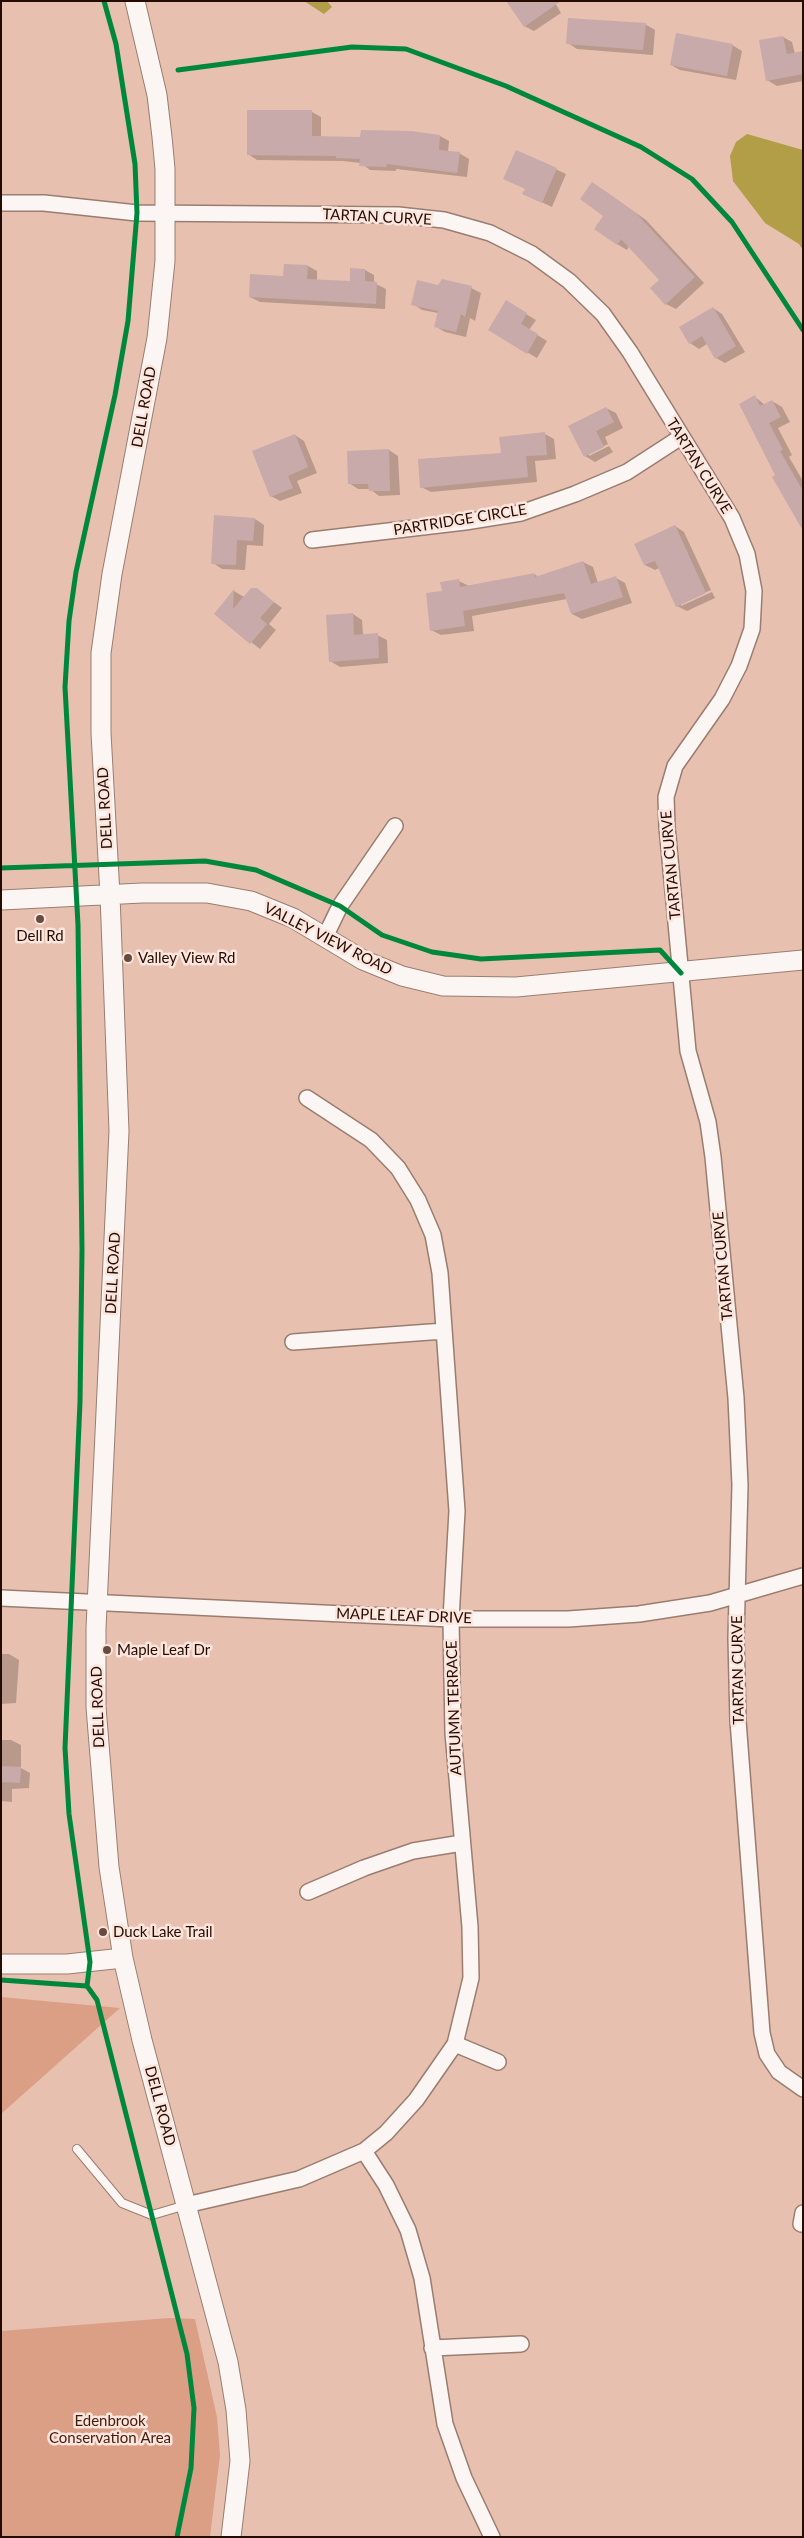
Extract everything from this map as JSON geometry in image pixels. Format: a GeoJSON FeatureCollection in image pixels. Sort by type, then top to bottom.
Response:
{"type":"FeatureCollection","features":[{"type":"Feature","properties":{"kind":"street","name":"DELL ROAD"},"geometry":{"type":"LineString","coordinates":[[134,1],[142,24],[156,95],[166,169],[165,261],[157,338],[112,574],[101,653],[101,733],[110,895],[119,1131],[98,1603],[96,1707],[109,1867],[123,1958],[228,2362],[236,2410],[240,2460],[231,2537]]}},
{"type":"Feature","properties":{"kind":"street","name":"TARTAN CURVE"},"geometry":{"type":"LineString","coordinates":[[1,203],[44,202],[137,213],[398,214],[444,220],[490,233],[532,254],[569,281],[603,314],[630,352],[732,518],[747,554],[754,591],[752,629],[739,666],[722,699],[675,766],[666,796],[688,1051],[708,1122],[712,1148],[734,1379],[740,1484],[737,1594],[738,1720],[762,2033],[767,2054],[779,2072],[803,2089]]}},
{"type":"Feature","properties":{"kind":"street","name":"PARTRIDGE CIRCLE"},"geometry":{"type":"LineString","coordinates":[[312,540],[465,522],[521,512],[575,494],[627,472],[681,437]]}},
{"type":"Feature","properties":{"kind":"street"},"geometry":{"type":"LineString","coordinates":[[325,937],[340,906],[395,826]]}},
{"type":"Feature","properties":{"kind":"street","name":"VALLEY VIEW ROAD"},"geometry":{"type":"LineString","coordinates":[[1,900],[207,893],[251,901],[293,918],[363,960],[402,976],[443,986],[516,987],[681,973],[803,960]]}},
{"type":"Feature","properties":{"kind":"street","name":"AUTUMN TERRACE"},"geometry":{"type":"LineString","coordinates":[[186,2205],[299,2179],[364,2151],[386,2132],[416,2100],[455,2044],[470,1978],[470,1927],[452,1733],[451,1619],[457,1510],[440,1273],[433,1236],[418,1200],[398,1168],[371,1140],[307,1098]]}},
{"type":"Feature","properties":{"kind":"street"},"geometry":{"type":"LineString","coordinates":[[293,1342],[444,1331]]}},
{"type":"Feature","properties":{"kind":"street","name":"MAPLE LEAF DRIVE"},"geometry":{"type":"LineString","coordinates":[[1,1598],[451,1619],[568,1619],[638,1614],[710,1603],[803,1576]]}},
{"type":"Feature","properties":{"kind":"street"},"geometry":{"type":"LineString","coordinates":[[308,1892],[364,1868],[413,1851],[462,1843]]}},
{"type":"Feature","properties":{"kind":"street"},"geometry":{"type":"LineString","coordinates":[[1,1964],[67,1964],[123,1958]]}},
{"type":"Feature","properties":{"kind":"street"},"geometry":{"type":"LineString","coordinates":[[455,2044],[498,2062]]}},
{"type":"Feature","properties":{"kind":"street"},"geometry":{"type":"LineString","coordinates":[[364,2151],[386,2185],[408,2230],[422,2278],[445,2424],[464,2478],[492,2537]]}},
{"type":"Feature","properties":{"kind":"street"},"geometry":{"type":"LineString","coordinates":[[432,2348],[521,2344]]}},
{"type":"Feature","properties":{"kind":"lane"},"geometry":{"type":"LineString","coordinates":[[77,2149],[122,2203],[152,2215],[186,2205]]}},
{"type":"Feature","properties":{"kind":"green space"},"geometry":{"type":"Polygon","coordinates":[[[1,1997],[120,2008],[1,2114],[1,1997]]]}},
{"type":"Feature","properties":{"kind":"green space","name":"Edenbrook Conservation Area"},"geometry":{"type":"Polygon","coordinates":[[[169,2318],[195,2319],[217,2417],[220,2455],[210,2537],[1,2537],[1,2331],[169,2318]]]}},
{"type":"Feature","properties":{"kind":"shaded area"},"geometry":{"type":"Polygon","coordinates":[[[304,1],[327,1],[332,7],[324,14],[304,1]]]}},
{"type":"Feature","properties":{"kind":"shaded area"},"geometry":{"type":"Polygon","coordinates":[[[747,134],[803,150],[803,250],[799,244],[765,223],[733,181],[730,156],[736,142],[747,134]]]}},
{"type":"Feature","properties":{"kind":"building"},"geometry":{"type":"Polygon","coordinates":[[[506,1],[561,1],[524,27],[506,1]]]}},
{"type":"Feature","properties":{"kind":"building"},"geometry":{"type":"Polygon","coordinates":[[[568,18],[646,23],[643,50],[566,44],[568,18]]]}},
{"type":"Feature","properties":{"kind":"building"},"geometry":{"type":"Polygon","coordinates":[[[676,33],[733,44],[727,76],[670,65],[676,33]]]}},
{"type":"Feature","properties":{"kind":"building"},"geometry":{"type":"Polygon","coordinates":[[[783,36],[787,54],[803,51],[803,74],[766,81],[759,40],[783,36]]]}},
{"type":"Feature","properties":{"kind":"building"},"geometry":{"type":"Polygon","coordinates":[[[247,110],[312,110],[312,136],[360,137],[361,130],[411,131],[440,135],[439,150],[460,152],[457,173],[387,164],[386,167],[359,166],[360,159],[336,158],[336,156],[247,155],[247,110]]]}},
{"type":"Feature","properties":{"kind":"building"},"geometry":{"type":"Polygon","coordinates":[[[516,150],[557,168],[542,203],[522,194],[525,189],[503,179],[516,150]]]}},
{"type":"Feature","properties":{"kind":"building"},"geometry":{"type":"Polygon","coordinates":[[[592,182],[636,213],[695,277],[665,305],[650,288],[659,280],[621,239],[617,245],[594,229],[603,216],[580,199],[592,182]]]}},
{"type":"Feature","properties":{"kind":"building"},"geometry":{"type":"Polygon","coordinates":[[[284,264],[308,265],[307,279],[350,281],[350,268],[365,269],[365,281],[377,282],[376,304],[249,297],[250,274],[283,276],[284,264]]]}},
{"type":"Feature","properties":{"kind":"building"},"geometry":{"type":"Polygon","coordinates":[[[442,279],[472,286],[465,317],[461,314],[456,332],[434,327],[438,311],[411,305],[417,280],[438,285],[442,279]]]}},
{"type":"Feature","properties":{"kind":"building"},"geometry":{"type":"Polygon","coordinates":[[[506,300],[527,313],[521,324],[538,334],[527,354],[488,330],[506,300]]]}},
{"type":"Feature","properties":{"kind":"building"},"geometry":{"type":"Polygon","coordinates":[[[713,307],[736,346],[715,359],[702,336],[689,344],[679,327],[713,307]]]}},
{"type":"Feature","properties":{"kind":"building"},"geometry":{"type":"Polygon","coordinates":[[[755,395],[760,406],[772,400],[781,417],[769,423],[783,450],[780,451],[803,491],[803,531],[772,477],[775,475],[739,404],[755,395]]]}},
{"type":"Feature","properties":{"kind":"building"},"geometry":{"type":"Polygon","coordinates":[[[606,407],[614,422],[596,431],[604,447],[584,457],[568,426],[606,407]]]}},
{"type":"Feature","properties":{"kind":"building"},"geometry":{"type":"Polygon","coordinates":[[[545,432],[547,455],[526,456],[528,477],[420,488],[418,459],[501,453],[499,437],[545,432]]]}},
{"type":"Feature","properties":{"kind":"building"},"geometry":{"type":"Polygon","coordinates":[[[295,434],[308,467],[288,476],[293,488],[270,497],[252,451],[295,434]]]}},
{"type":"Feature","properties":{"kind":"building"},"geometry":{"type":"Polygon","coordinates":[[[389,449],[390,491],[369,491],[368,484],[348,484],[347,451],[389,449]]]}},
{"type":"Feature","properties":{"kind":"building"},"geometry":{"type":"Polygon","coordinates":[[[214,515],[255,518],[253,541],[237,540],[236,565],[211,564],[214,515]]]}},
{"type":"Feature","properties":{"kind":"building"},"geometry":{"type":"Polygon","coordinates":[[[675,525],[706,593],[676,607],[655,561],[644,565],[634,544],[675,525]]]}},
{"type":"Feature","properties":{"kind":"building"},"geometry":{"type":"Polygon","coordinates":[[[583,561],[591,584],[616,576],[623,597],[571,614],[564,593],[463,611],[465,626],[430,631],[426,593],[442,591],[440,582],[459,579],[460,587],[535,573],[535,577],[583,561]]]}},
{"type":"Feature","properties":{"kind":"building"},"geometry":{"type":"Polygon","coordinates":[[[251,588],[257,588],[274,602],[260,618],[267,624],[250,644],[214,614],[234,589],[233,609],[251,588]]]}},
{"type":"Feature","properties":{"kind":"building"},"geometry":{"type":"Polygon","coordinates":[[[353,613],[354,635],[378,633],[379,658],[329,662],[326,615],[353,613]]]}},
{"type":"Feature","properties":{"kind":"building"},"geometry":{"type":"Polygon","coordinates":[[[1,1766],[21,1767],[20,1783],[1,1782],[1,1766]]]}},
{"type":"Feature","properties":{"kind":"cycle path"},"geometry":{"type":"LineString","coordinates":[[104,1],[116,44],[135,164],[137,213],[128,321],[115,395],[76,572],[69,621],[65,687],[78,925],[82,1250],[80,1402],[65,1748],[69,1814],[90,1962],[87,1986],[97,2000],[187,2354],[194,2408],[191,2468],[177,2537]]}},
{"type":"Feature","properties":{"kind":"cycle path"},"geometry":{"type":"LineString","coordinates":[[178,70],[352,47],[406,49],[506,86],[641,147],[692,179],[732,222],[803,330]]}},
{"type":"Feature","properties":{"kind":"cycle path"},"geometry":{"type":"LineString","coordinates":[[1,868],[205,861],[256,870],[340,906],[382,935],[432,952],[481,959],[660,950],[681,973]]}},
{"type":"Feature","properties":{"kind":"cycle path"},"geometry":{"type":"LineString","coordinates":[[1,1980],[87,1986]]}},
{"type":"Feature","properties":{"kind":"place","name":"Dell Rd"},"geometry":{"type":"Point","coordinates":[40,919]}},
{"type":"Feature","properties":{"kind":"place","name":"Valley View Rd"},"geometry":{"type":"Point","coordinates":[128,958]}},
{"type":"Feature","properties":{"kind":"place","name":"Maple Leaf Dr"},"geometry":{"type":"Point","coordinates":[107,1650]}},
{"type":"Feature","properties":{"kind":"place","name":"Duck Lake Trail"},"geometry":{"type":"Point","coordinates":[103,1932]}}]}
